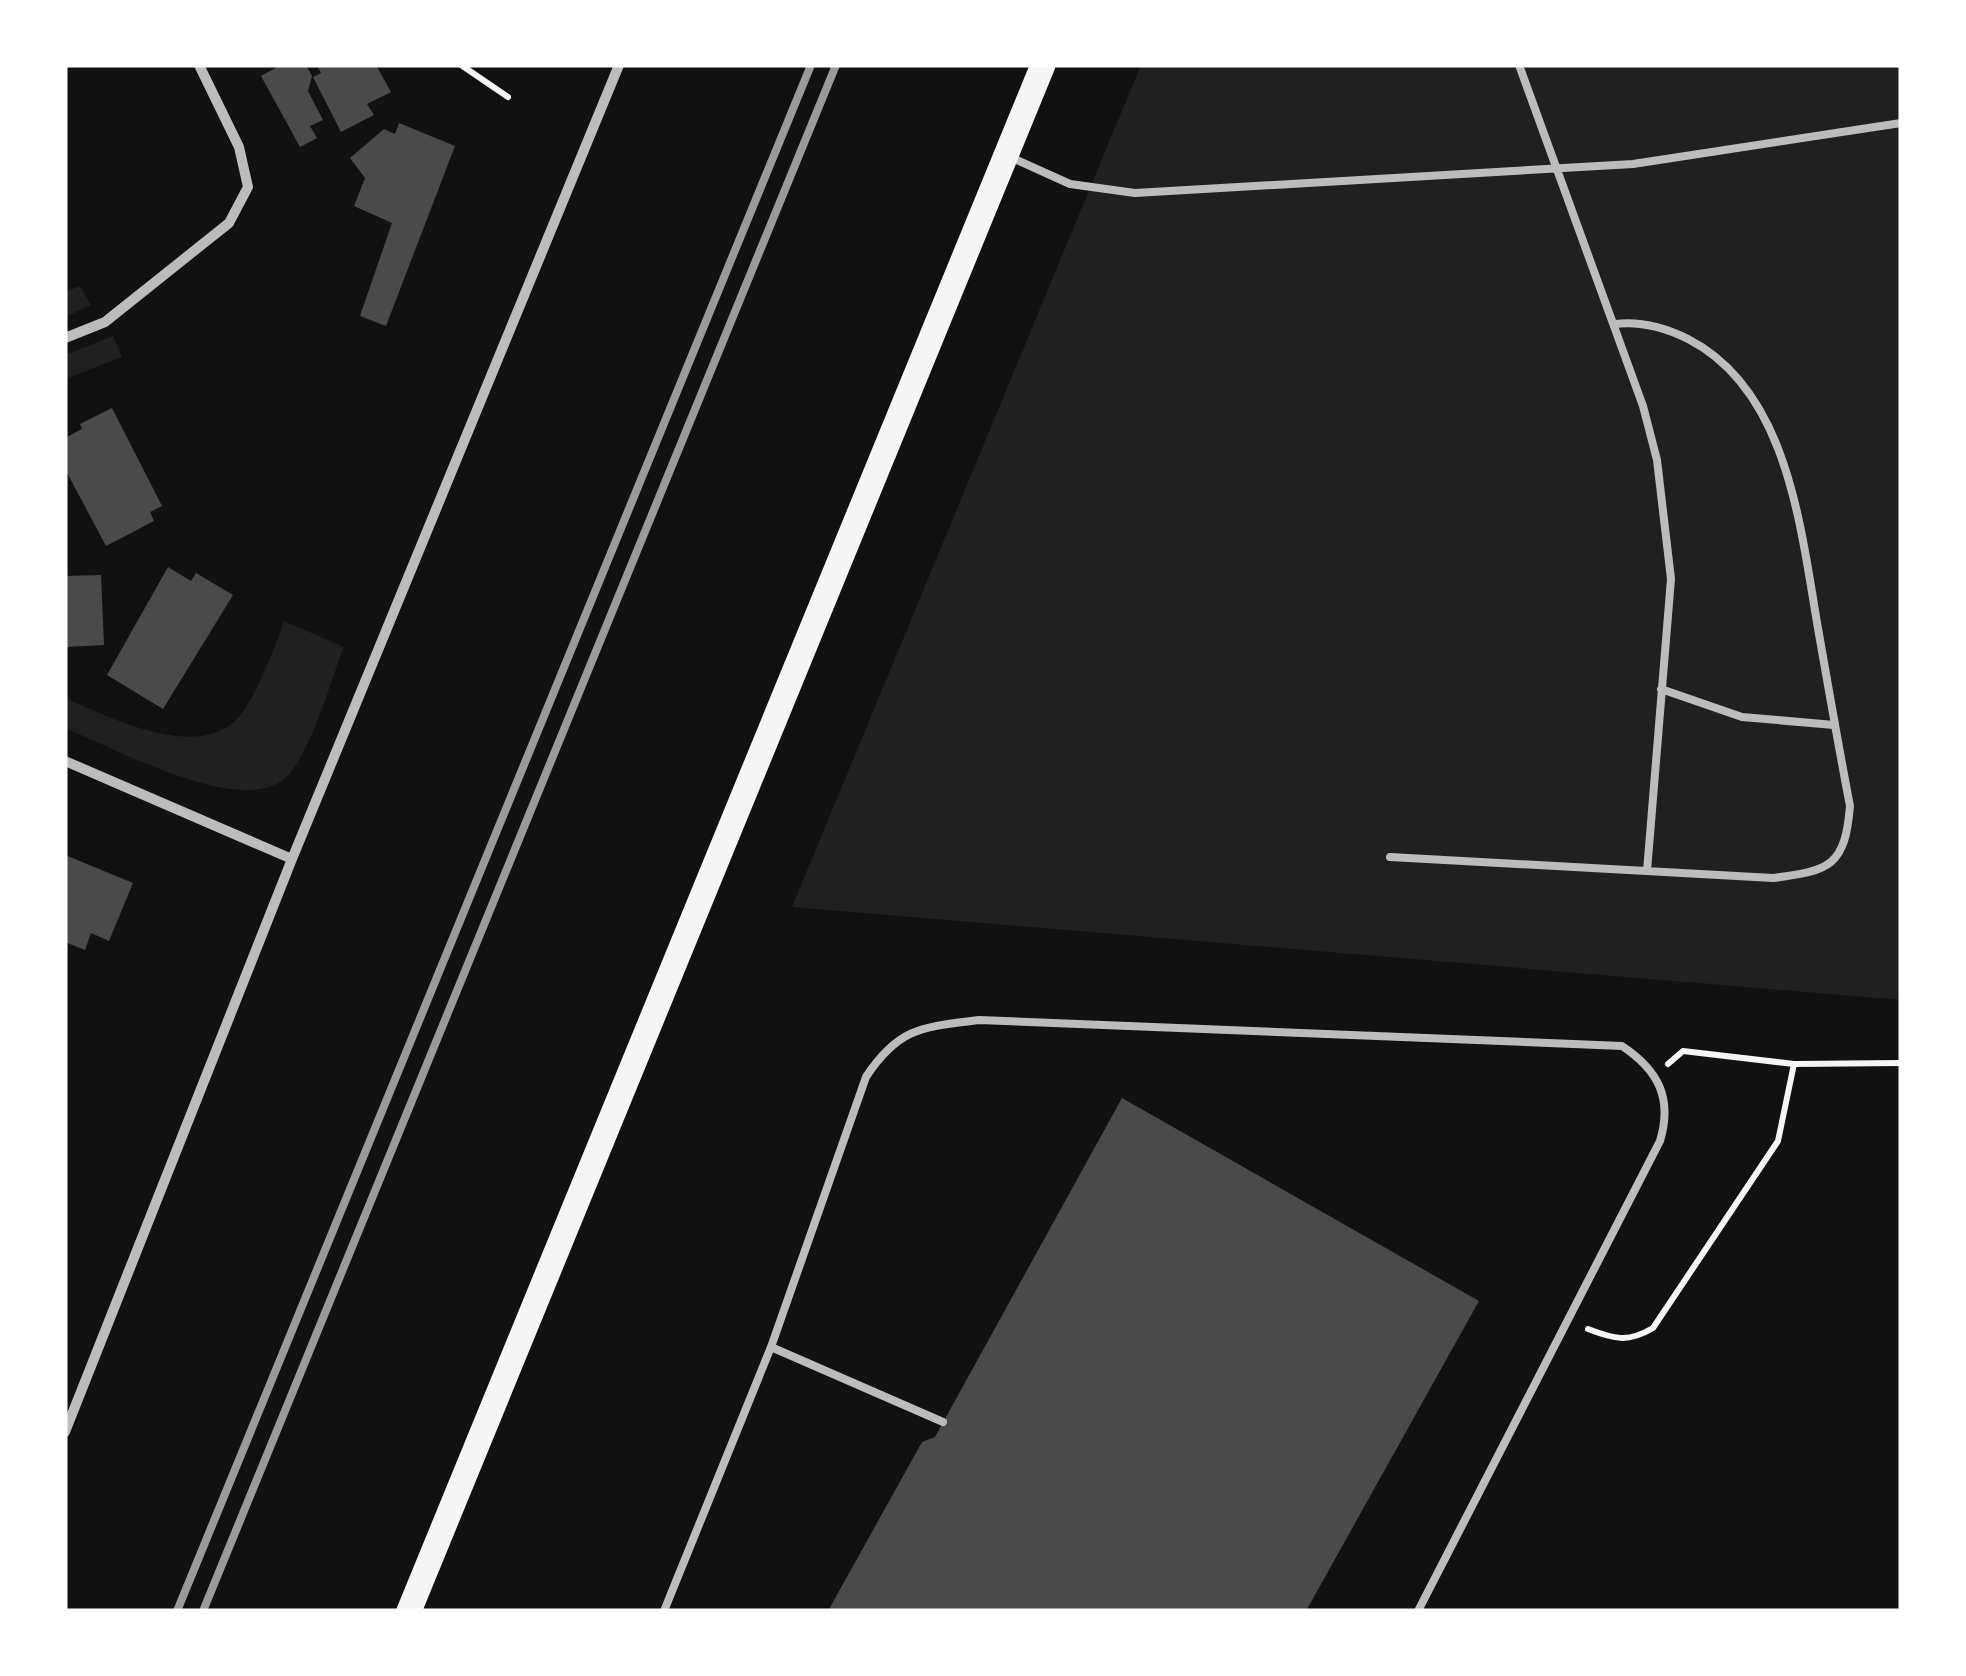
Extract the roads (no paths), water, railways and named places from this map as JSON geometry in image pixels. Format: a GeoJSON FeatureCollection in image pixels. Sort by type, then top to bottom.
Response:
{"type":"FeatureCollection","features":[{"type":"Feature","properties":{"kind":"main road"},"geometry":{"type":"LineString","coordinates":[[409,1611],[1043,65]]}},
{"type":"Feature","properties":{"kind":"street"},"geometry":{"type":"LineString","coordinates":[[65,338],[105,322],[228,223],[248,187],[239,147],[199,65]]}},
{"type":"Feature","properties":{"kind":"street"},"geometry":{"type":"LineString","coordinates":[[65,1432],[292,859],[619,65]]}},
{"type":"Feature","properties":{"kind":"street"},"geometry":{"type":"LineString","coordinates":[[65,761],[292,859]]}},
{"type":"Feature","properties":{"kind":"lane"},"geometry":{"type":"LineString","coordinates":[[1520,65],[1643,406],[1665,514],[1671,579],[1647,871]]}},
{"type":"Feature","properties":{"kind":"lane"},"geometry":{"type":"LineString","coordinates":[[1006,155],[1070,184],[1135,192],[1633,164],[1901,123]]}},
{"type":"Feature","properties":{"kind":"lane"},"geometry":{"type":"LineString","coordinates":[[1390,857],[1773,878],[1812,873],[1836,861],[1847,840],[1850,806],[1804,552],[1788,482],[1760,411],[1748,389],[1709,350],[1652,326],[1614,324]]}},
{"type":"Feature","properties":{"kind":"lane"},"geometry":{"type":"LineString","coordinates":[[1662,689],[1742,718],[1834,726]]}},
{"type":"Feature","properties":{"kind":"lane"},"geometry":{"type":"LineString","coordinates":[[664,1611],[772,1347],[866,1077],[884,1048],[908,1032],[979,1020],[1622,1046],[1648,1063],[1654,1076],[1668,1116],[1660,1141],[1418,1611]]}},
{"type":"Feature","properties":{"kind":"lane"},"geometry":{"type":"LineString","coordinates":[[772,1347],[943,1422]]}},
{"type":"Feature","properties":{"kind":"railway"},"geometry":{"type":"LineString","coordinates":[[177,1611],[811,65]]}},
{"type":"Feature","properties":{"kind":"railway"},"geometry":{"type":"LineString","coordinates":[[203,1611],[836,65]]}}]}
